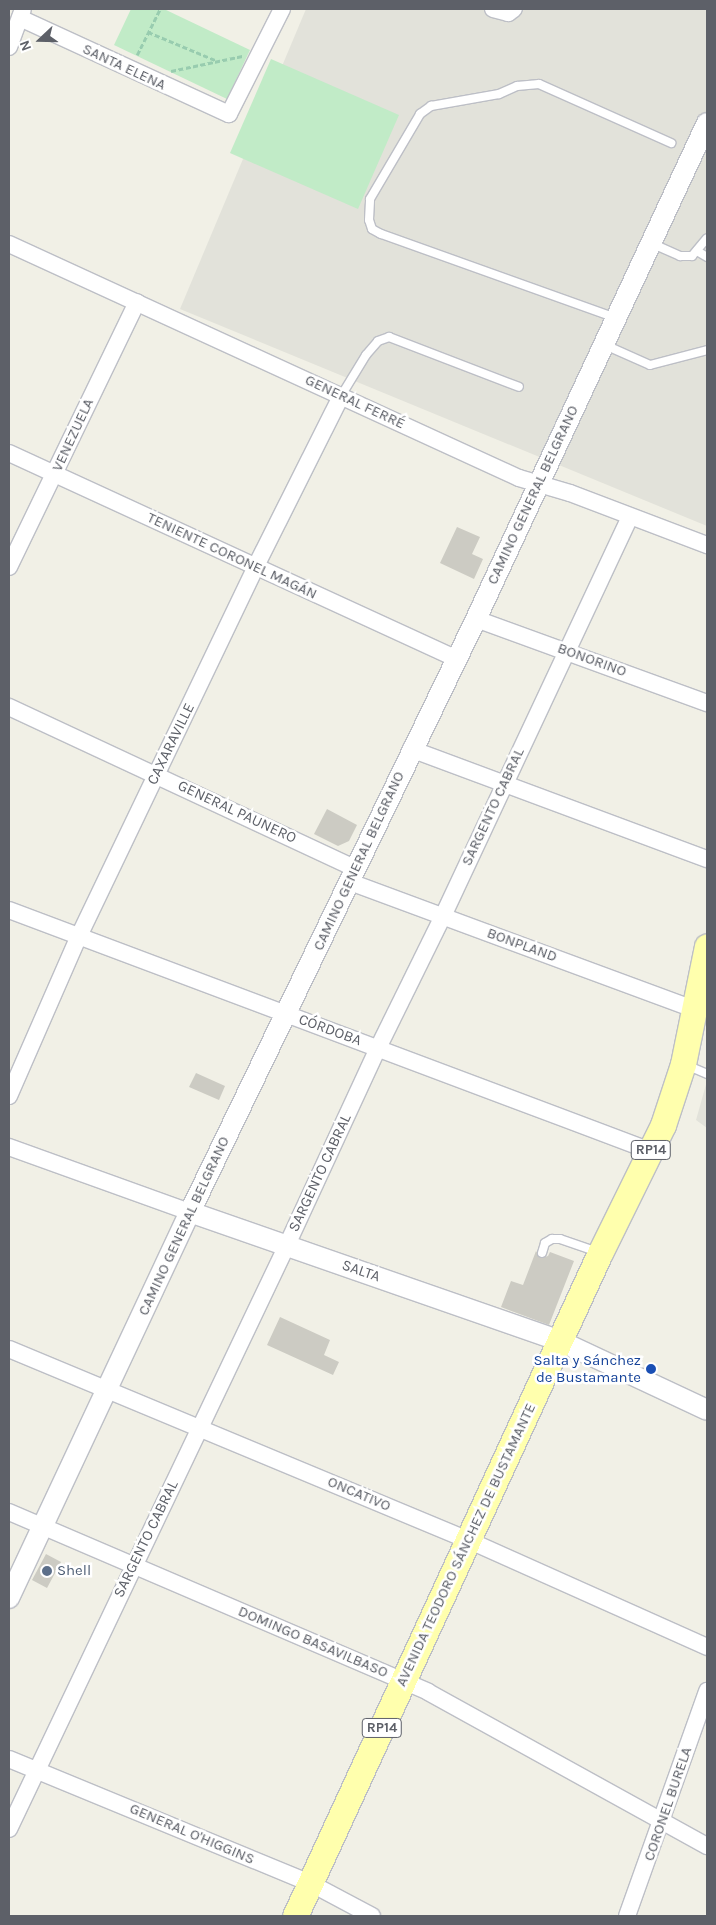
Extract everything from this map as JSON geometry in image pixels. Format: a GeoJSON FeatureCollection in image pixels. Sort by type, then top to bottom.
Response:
{"type":"FeatureCollection","features":[{"type":"Feature","properties":{"kind":"main road","name":"AVENIDA TEODORO SÁNCHEZ DE BUSTAMANTE"},"geometry":{"type":"LineString","coordinates":[[295,1916],[600,1253],[651,1151],[672,1103],[683,1064],[707,946]]}},
{"type":"Feature","properties":{"kind":"street"},"geometry":{"type":"LineString","coordinates":[[260,54],[282,9]]}},
{"type":"Feature","properties":{"kind":"street"},"geometry":{"type":"LineString","coordinates":[[9,47],[22,13]]}},
{"type":"Feature","properties":{"kind":"street","name":"SANTA ELENA"},"geometry":{"type":"LineString","coordinates":[[22,13],[146,77],[229,114],[260,54]]}},
{"type":"Feature","properties":{"kind":"street","name":"CAMINO GENERAL BELGRANO"},"geometry":{"type":"LineString","coordinates":[[9,1598],[190,1212],[353,875],[411,749],[476,619],[707,123]]}},
{"type":"Feature","properties":{"kind":"street","name":"GENERAL FERRÉ"},"geometry":{"type":"LineString","coordinates":[[9,244],[519,478],[570,493],[707,545]]}},
{"type":"Feature","properties":{"kind":"street","name":"VENEZUELA"},"geometry":{"type":"LineString","coordinates":[[9,567],[137,302]]}},
{"type":"Feature","properties":{"kind":"street","name":"CAXARAVILLE"},"geometry":{"type":"LineString","coordinates":[[9,1096],[79,936],[256,566],[341,396]]}},
{"type":"Feature","properties":{"kind":"street","name":"TENIENTE CORONEL MAGÁN"},"geometry":{"type":"LineString","coordinates":[[9,453],[456,659]]}},
{"type":"Feature","properties":{"kind":"street","name":"SARGENTO CABRAL"},"geometry":{"type":"LineString","coordinates":[[9,1829],[378,1048],[443,916],[630,517]]}},
{"type":"Feature","properties":{"kind":"street","name":"BONORINO"},"geometry":{"type":"LineString","coordinates":[[476,619],[707,702]]}},
{"type":"Feature","properties":{"kind":"street","name":"GENERAL PAUNERO"},"geometry":{"type":"LineString","coordinates":[[9,707],[156,774],[353,875]]}},
{"type":"Feature","properties":{"kind":"street"},"geometry":{"type":"LineString","coordinates":[[411,749],[707,859]]}},
{"type":"Feature","properties":{"kind":"street","name":"BONPLAND"},"geometry":{"type":"LineString","coordinates":[[353,875],[443,916],[694,1009]]}},
{"type":"Feature","properties":{"kind":"street","name":"CÓRDOBA"},"geometry":{"type":"LineString","coordinates":[[9,910],[651,1151]]}},
{"type":"Feature","properties":{"kind":"street","name":"SALTA"},"geometry":{"type":"LineString","coordinates":[[9,1147],[190,1212],[518,1323],[707,1410]]}},
{"type":"Feature","properties":{"kind":"street","name":"ONCATIVO"},"geometry":{"type":"LineString","coordinates":[[9,1349],[108,1388],[468,1540],[707,1647]]}},
{"type":"Feature","properties":{"kind":"street","name":"DOMINGO BASAVILBASO"},"geometry":{"type":"LineString","coordinates":[[9,1512],[428,1692],[707,1846]]}},
{"type":"Feature","properties":{"kind":"street","name":"CORONEL BURELA"},"geometry":{"type":"LineString","coordinates":[[627,1916],[707,1691]]}},
{"type":"Feature","properties":{"kind":"street","name":"GENERAL O'HIGGINS"},"geometry":{"type":"LineString","coordinates":[[9,1759],[310,1883],[372,1916]]}},
{"type":"Feature","properties":{"kind":"lane"},"geometry":{"type":"LineString","coordinates":[[616,318],[381,234],[372,228],[369,220],[370,199],[420,114],[431,106],[499,94],[518,86],[539,84],[670,143]]}},
{"type":"Feature","properties":{"kind":"lane"},"geometry":{"type":"LineString","coordinates":[[651,243],[680,256],[692,256],[707,238]]}},
{"type":"Feature","properties":{"kind":"lane"},"geometry":{"type":"LineString","coordinates":[[697,251],[707,257]]}},
{"type":"Feature","properties":{"kind":"lane"},"geometry":{"type":"LineString","coordinates":[[341,396],[366,355],[378,341],[389,337],[518,387]]}},
{"type":"Feature","properties":{"kind":"lane"},"geometry":{"type":"LineString","coordinates":[[603,344],[650,365],[707,350]]}},
{"type":"Feature","properties":{"kind":"lane"},"geometry":{"type":"LineString","coordinates":[[683,1064],[707,1074]]}},
{"type":"Feature","properties":{"kind":"lane"},"geometry":{"type":"LineString","coordinates":[[542,1253],[545,1244],[552,1239],[560,1239],[600,1253]]}},
{"type":"Feature","properties":{"kind":"path"},"geometry":{"type":"LineString","coordinates":[[130,69],[160,9]]}},
{"type":"Feature","properties":{"kind":"path"},"geometry":{"type":"LineString","coordinates":[[148,32],[216,60]]}},
{"type":"Feature","properties":{"kind":"path"},"geometry":{"type":"LineString","coordinates":[[146,77],[216,60],[260,54]]}},
{"type":"Feature","properties":{"kind":"shaded area"},"geometry":{"type":"Polygon","coordinates":[[[306,9],[707,9],[707,526],[180,309],[306,9]]]}},
{"type":"Feature","properties":{"kind":"shaded area"},"geometry":{"type":"Polygon","coordinates":[[[707,1081],[707,1128],[696,1120],[707,1081]]]}},
{"type":"Feature","properties":{"kind":"green space"},"geometry":{"type":"Polygon","coordinates":[[[131,9],[164,9],[250,50],[227,99],[114,45],[131,9]]]}},
{"type":"Feature","properties":{"kind":"green space"},"geometry":{"type":"Polygon","coordinates":[[[271,59],[399,115],[358,209],[230,153],[271,59]]]}},
{"type":"Feature","properties":{"kind":"building"},"geometry":{"type":"Polygon","coordinates":[[[457,527],[480,537],[472,554],[483,559],[474,579],[440,563],[457,527]]]}},
{"type":"Feature","properties":{"kind":"building"},"geometry":{"type":"Polygon","coordinates":[[[327,809],[357,825],[349,841],[338,846],[314,834],[327,809]]]}},
{"type":"Feature","properties":{"kind":"building"},"geometry":{"type":"Polygon","coordinates":[[[196,1073],[225,1086],[219,1100],[189,1087],[196,1073]]]}},
{"type":"Feature","properties":{"kind":"building"},"geometry":{"type":"Polygon","coordinates":[[[536,1251],[541,1258],[548,1256],[550,1252],[574,1261],[549,1325],[501,1307],[511,1281],[523,1285],[536,1251]]]}},
{"type":"Feature","properties":{"kind":"building"},"geometry":{"type":"Polygon","coordinates":[[[280,1317],[330,1340],[324,1355],[339,1362],[333,1375],[267,1345],[280,1317]]]}},
{"type":"Feature","properties":{"kind":"building","name":"Shell"},"geometry":{"type":"Polygon","coordinates":[[[46,1554],[61,1562],[47,1588],[32,1580],[46,1554]]]}},
{"type":"Feature","properties":{"kind":"place","name":"Salta y Sánchez de Bustamante"},"geometry":{"type":"Point","coordinates":[651,1369]}},
{"type":"Feature","properties":{"kind":"place","name":"Shell"},"geometry":{"type":"Point","coordinates":[47,1571]}}]}
